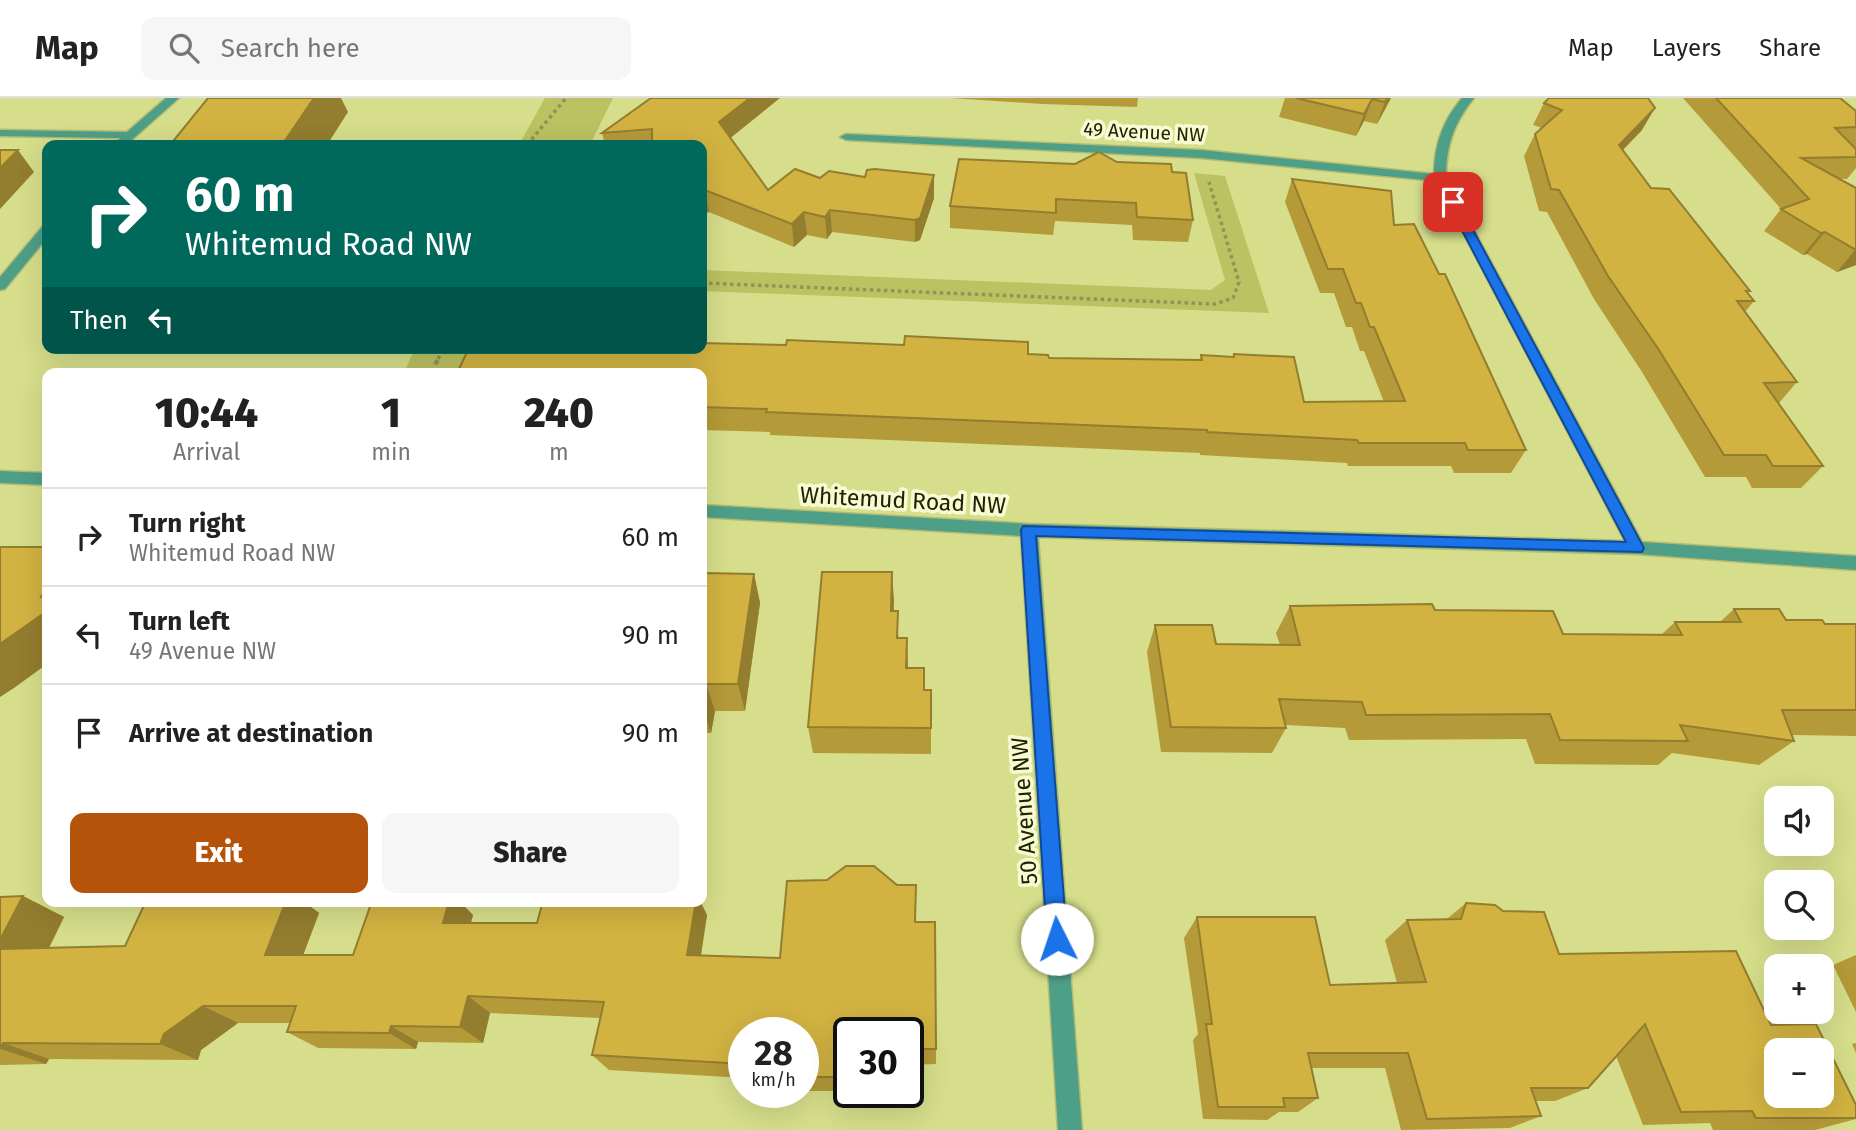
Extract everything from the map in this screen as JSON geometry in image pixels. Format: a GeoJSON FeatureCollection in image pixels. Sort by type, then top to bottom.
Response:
{"type":"FeatureCollection","features":[{"type":"Feature","properties":{"kind":"street"},"geometry":{"type":"LineString","coordinates":[[123,140],[173,98]]}},
{"type":"Feature","properties":{"kind":"street"},"geometry":{"type":"LineString","coordinates":[[1468,98],[1450,121],[1443,138],[1440,178],[1637,548]]}},
{"type":"Feature","properties":{"kind":"street"},"geometry":{"type":"LineString","coordinates":[[0,133],[128,135]]}},
{"type":"Feature","properties":{"kind":"street","name":"49 Avenue NW"},"geometry":{"type":"LineString","coordinates":[[846,137],[1201,154],[1440,178]]}},
{"type":"Feature","properties":{"kind":"street"},"geometry":{"type":"LineString","coordinates":[[0,286],[42,236]]}},
{"type":"Feature","properties":{"kind":"street"},"geometry":{"type":"LineString","coordinates":[[0,477],[42,479]]}},
{"type":"Feature","properties":{"kind":"street","name":"Whitemud Road NW"},"geometry":{"type":"LineString","coordinates":[[707,510],[1028,530],[1637,548],[1856,563]]}},
{"type":"Feature","properties":{"kind":"street","name":"50 Avenue NW"},"geometry":{"type":"LineString","coordinates":[[1028,530],[1070,1130]]}},
{"type":"Feature","properties":{"kind":"path"},"geometry":{"type":"LineString","coordinates":[[531,140],[566,98]]}},
{"type":"Feature","properties":{"kind":"path"},"geometry":{"type":"LineString","coordinates":[[707,283],[1214,304],[1224,302],[1233,298],[1238,282],[1201,154]]}},
{"type":"Feature","properties":{"kind":"green space"},"geometry":{"type":"Polygon","coordinates":[[[545,98],[613,98],[592,140],[522,140],[545,98]]]}},
{"type":"Feature","properties":{"kind":"green space"},"geometry":{"type":"Polygon","coordinates":[[[1194,173],[1225,176],[1269,313],[707,291],[707,270],[1211,290],[1225,280],[1194,173]]]}},
{"type":"Feature","properties":{"kind":"green space"},"geometry":{"type":"Polygon","coordinates":[[[412,354],[491,354],[484,368],[406,368],[412,354]]]}},
{"type":"Feature","properties":{"kind":"building"},"geometry":{"type":"Polygon","coordinates":[[[208,98],[314,98],[285,140],[174,140],[208,98]]]}},
{"type":"Feature","properties":{"kind":"building"},"geometry":{"type":"Polygon","coordinates":[[[651,98],[750,98],[719,122],[768,190],[795,169],[820,178],[829,171],[865,177],[867,170],[875,169],[934,175],[920,218],[915,220],[830,210],[825,217],[804,212],[792,224],[707,191],[707,140],[652,140],[652,129],[602,133],[651,98]]]}},
{"type":"Feature","properties":{"kind":"building"},"geometry":{"type":"Polygon","coordinates":[[[1296,98],[1387,98],[1385,102],[1372,99],[1364,114],[1296,98]]]}},
{"type":"Feature","properties":{"kind":"building"},"geometry":{"type":"Polygon","coordinates":[[[1549,98],[1648,98],[1655,108],[1619,145],[1651,188],[1669,189],[1750,291],[1746,291],[1754,301],[1737,301],[1797,382],[1764,383],[1823,466],[1773,466],[1766,455],[1724,455],[1659,350],[1608,276],[1559,190],[1551,189],[1535,134],[1562,110],[1544,103],[1549,98]]]}},
{"type":"Feature","properties":{"kind":"building"},"geometry":{"type":"Polygon","coordinates":[[[1716,98],[1840,98],[1856,111],[1856,127],[1835,128],[1856,149],[1856,157],[1801,158],[1856,188],[1856,250],[1781,209],[1809,199],[1716,98]]]}},
{"type":"Feature","properties":{"kind":"building"},"geometry":{"type":"Polygon","coordinates":[[[0,150],[18,150],[0,168],[0,150]]]}},
{"type":"Feature","properties":{"kind":"building"},"geometry":{"type":"Polygon","coordinates":[[[1099,152],[1117,162],[1171,164],[1172,172],[1186,173],[1193,220],[1137,217],[1136,203],[1056,199],[1056,213],[950,206],[959,159],[1075,164],[1099,152]]]}},
{"type":"Feature","properties":{"kind":"building"},"geometry":{"type":"Polygon","coordinates":[[[1292,179],[1391,191],[1394,225],[1414,224],[1439,274],[1445,274],[1526,450],[1468,450],[1465,443],[1359,443],[1357,440],[1207,430],[766,412],[767,409],[707,407],[707,368],[459,368],[466,354],[707,354],[707,343],[786,345],[787,340],[904,345],[905,336],[1028,342],[1028,354],[1048,355],[1049,358],[1202,360],[1201,355],[1234,357],[1234,354],[1294,357],[1304,402],[1405,401],[1374,327],[1370,327],[1361,303],[1356,303],[1343,269],[1328,269],[1292,179]]]}},
{"type":"Feature","properties":{"kind":"building"},"geometry":{"type":"Polygon","coordinates":[[[0,547],[42,547],[42,615],[0,644],[0,547]]]}},
{"type":"Feature","properties":{"kind":"building"},"geometry":{"type":"Polygon","coordinates":[[[822,572],[892,572],[891,611],[898,611],[897,638],[907,638],[906,668],[924,668],[924,690],[931,690],[931,728],[808,727],[822,572]]]}},
{"type":"Feature","properties":{"kind":"building"},"geometry":{"type":"Polygon","coordinates":[[[707,573],[754,574],[738,684],[707,684],[707,573]]]}},
{"type":"Feature","properties":{"kind":"building"},"geometry":{"type":"Polygon","coordinates":[[[1432,604],[1435,610],[1553,611],[1563,634],[1682,635],[1675,622],[1741,622],[1734,609],[1779,609],[1786,620],[1856,624],[1856,710],[1782,710],[1794,741],[1680,725],[1688,741],[1560,740],[1550,714],[1366,715],[1362,702],[1279,699],[1286,728],[1171,727],[1155,625],[1212,625],[1216,644],[1300,645],[1290,606],[1432,604]]]}},
{"type":"Feature","properties":{"kind":"building"},"geometry":{"type":"Polygon","coordinates":[[[846,866],[874,866],[897,885],[916,885],[915,922],[935,922],[936,1049],[924,1049],[924,1017],[833,1017],[833,1077],[819,1077],[819,1017],[728,1017],[728,1063],[592,1055],[604,1002],[468,996],[460,1027],[391,1026],[389,1033],[287,1032],[296,1006],[203,1006],[164,1034],[160,1044],[3,1043],[0,1049],[0,949],[125,946],[143,907],[284,907],[265,955],[353,955],[370,907],[447,907],[443,923],[537,923],[541,907],[695,907],[687,955],[780,958],[787,881],[827,880],[846,866]]]}},
{"type":"Feature","properties":{"kind":"building"},"geometry":{"type":"Polygon","coordinates":[[[23,896],[0,940],[0,897],[23,896]]]}},
{"type":"Feature","properties":{"kind":"building"},"geometry":{"type":"Polygon","coordinates":[[[1466,903],[1495,905],[1503,911],[1544,912],[1559,954],[1736,951],[1764,1010],[1764,1024],[1816,1024],[1823,1038],[1764,1038],[1764,1108],[1834,1108],[1834,1060],[1856,1105],[1856,1118],[1756,1118],[1752,1111],[1681,1112],[1645,1024],[1588,1088],[1531,1088],[1541,1116],[1427,1119],[1408,1053],[1308,1053],[1318,1098],[1283,1098],[1285,1107],[1218,1107],[1206,1024],[1212,1024],[1197,917],[1315,917],[1330,985],[1426,982],[1407,920],[1461,919],[1466,903]]]}},
{"type":"Feature","properties":{"kind":"route"},"geometry":{"type":"LineString","coordinates":[[1057,939],[1028,530],[1637,548],[1453,202]]}}]}
